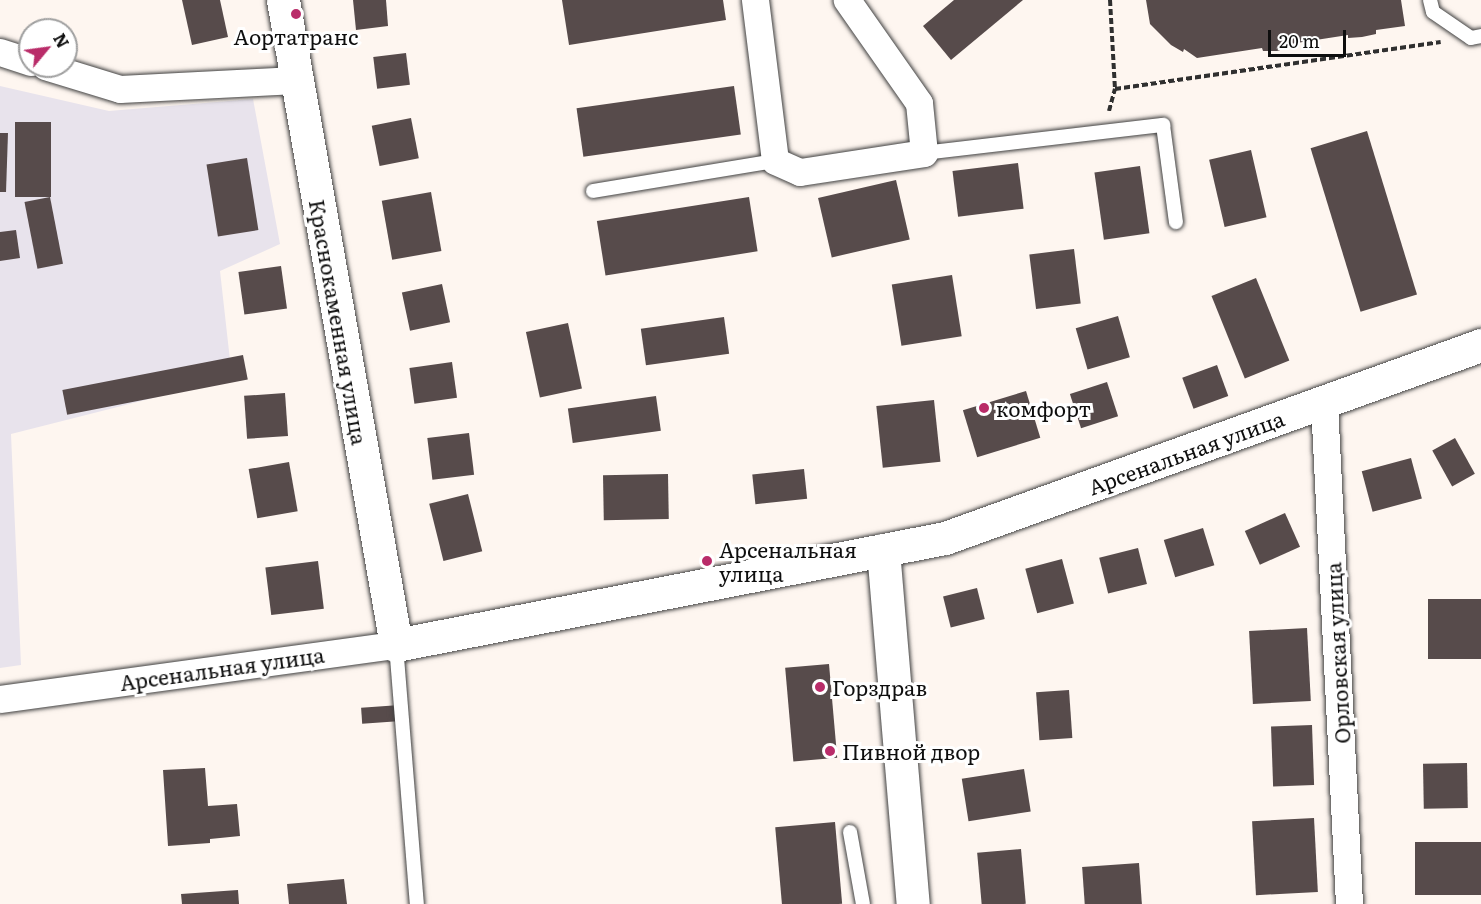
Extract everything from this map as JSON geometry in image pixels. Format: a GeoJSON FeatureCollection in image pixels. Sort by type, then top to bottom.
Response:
{"type":"FeatureCollection","features":[{"type":"Feature","properties":{"kind":"street","name":"Краснокаменная улица"},"geometry":{"type":"LineString","coordinates":[[283,0],[396,645]]}},
{"type":"Feature","properties":{"kind":"street"},"geometry":{"type":"LineString","coordinates":[[755,0],[775,160],[800,172],[924,153],[919,103],[847,0]]}},
{"type":"Feature","properties":{"kind":"street"},"geometry":{"type":"LineString","coordinates":[[0,52],[18,58]]}},
{"type":"Feature","properties":{"kind":"street"},"geometry":{"type":"LineString","coordinates":[[78,76],[120,89],[296,80]]}},
{"type":"Feature","properties":{"kind":"street","name":"Арсенальная улица"},"geometry":{"type":"LineString","coordinates":[[0,699],[396,645],[945,538],[1481,345]]}},
{"type":"Feature","properties":{"kind":"street","name":"Орловская улица"},"geometry":{"type":"LineString","coordinates":[[1324,403],[1349,904]]}},
{"type":"Feature","properties":{"kind":"street"},"geometry":{"type":"LineString","coordinates":[[884,550],[913,904]]}},
{"type":"Feature","properties":{"kind":"lane"},"geometry":{"type":"LineString","coordinates":[[1430,0],[1433,12],[1476,37]]}},
{"type":"Feature","properties":{"kind":"lane"},"geometry":{"type":"LineString","coordinates":[[924,153],[1162,125],[1176,222]]}},
{"type":"Feature","properties":{"kind":"lane"},"geometry":{"type":"LineString","coordinates":[[593,191],[775,160]]}},
{"type":"Feature","properties":{"kind":"lane"},"geometry":{"type":"LineString","coordinates":[[396,645],[417,904]]}},
{"type":"Feature","properties":{"kind":"lane"},"geometry":{"type":"LineString","coordinates":[[850,832],[863,904]]}},
{"type":"Feature","properties":{"kind":"path"},"geometry":{"type":"LineString","coordinates":[[1097,132],[1109,111],[1115,89],[1110,0]]}},
{"type":"Feature","properties":{"kind":"path"},"geometry":{"type":"LineString","coordinates":[[1115,89],[1476,37]]}},
{"type":"Feature","properties":{"kind":"shaded area"},"geometry":{"type":"Polygon","coordinates":[[[0,86],[109,111],[253,99],[280,244],[220,271],[232,378],[11,434],[21,665],[0,668],[0,86]]]}},
{"type":"Feature","properties":{"kind":"building"},"geometry":{"type":"Polygon","coordinates":[[[182,0],[220,0],[228,37],[192,45],[182,0]]]}},
{"type":"Feature","properties":{"kind":"building"},"geometry":{"type":"Polygon","coordinates":[[[353,0],[386,0],[388,26],[356,30],[353,0]]]}},
{"type":"Feature","properties":{"kind":"building"},"geometry":{"type":"Polygon","coordinates":[[[562,0],[723,0],[726,20],[569,45],[562,0]]]}},
{"type":"Feature","properties":{"kind":"building"},"geometry":{"type":"Polygon","coordinates":[[[954,0],[1023,0],[951,60],[923,26],[954,0]]]}},
{"type":"Feature","properties":{"kind":"building"},"geometry":{"type":"Polygon","coordinates":[[[1146,0],[1401,0],[1405,26],[1376,30],[1376,34],[1362,37],[1348,38],[1348,35],[1290,44],[1290,47],[1277,51],[1263,51],[1262,48],[1197,58],[1184,49],[1183,52],[1171,45],[1150,24],[1146,0]]]}},
{"type":"Feature","properties":{"kind":"building"},"geometry":{"type":"Polygon","coordinates":[[[406,53],[410,85],[377,89],[373,57],[406,53]]]}},
{"type":"Feature","properties":{"kind":"building"},"geometry":{"type":"Polygon","coordinates":[[[734,86],[741,135],[583,157],[577,108],[734,86]]]}},
{"type":"Feature","properties":{"kind":"building"},"geometry":{"type":"Polygon","coordinates":[[[411,118],[419,158],[380,166],[372,126],[411,118]]]}},
{"type":"Feature","properties":{"kind":"building"},"geometry":{"type":"Polygon","coordinates":[[[15,122],[51,122],[51,197],[15,197],[15,122]]]}},
{"type":"Feature","properties":{"kind":"building"},"geometry":{"type":"Polygon","coordinates":[[[1367,131],[1417,295],[1361,312],[1311,148],[1367,131]]]}},
{"type":"Feature","properties":{"kind":"building"},"geometry":{"type":"Polygon","coordinates":[[[0,133],[8,133],[6,192],[0,192],[0,133]]]}},
{"type":"Feature","properties":{"kind":"building"},"geometry":{"type":"Polygon","coordinates":[[[1251,150],[1267,217],[1225,227],[1209,160],[1251,150]]]}},
{"type":"Feature","properties":{"kind":"building"},"geometry":{"type":"Polygon","coordinates":[[[247,158],[258,230],[218,237],[207,164],[247,158]]]}},
{"type":"Feature","properties":{"kind":"building"},"geometry":{"type":"Polygon","coordinates":[[[1018,163],[1024,209],[958,217],[952,171],[1018,163]]]}},
{"type":"Feature","properties":{"kind":"building"},"geometry":{"type":"Polygon","coordinates":[[[1140,166],[1149,233],[1104,240],[1094,172],[1140,166]]]}},
{"type":"Feature","properties":{"kind":"building"},"geometry":{"type":"Polygon","coordinates":[[[896,180],[910,239],[832,257],[818,198],[896,180]]]}},
{"type":"Feature","properties":{"kind":"building"},"geometry":{"type":"Polygon","coordinates":[[[431,192],[441,251],[392,260],[382,201],[431,192]]]}},
{"type":"Feature","properties":{"kind":"building"},"geometry":{"type":"Polygon","coordinates":[[[50,197],[63,264],[37,269],[24,202],[50,197]]]}},
{"type":"Feature","properties":{"kind":"building"},"geometry":{"type":"Polygon","coordinates":[[[749,197],[758,251],[605,275],[597,221],[749,197]]]}},
{"type":"Feature","properties":{"kind":"building"},"geometry":{"type":"Polygon","coordinates":[[[16,230],[20,258],[0,261],[0,232],[16,230]]]}},
{"type":"Feature","properties":{"kind":"building"},"geometry":{"type":"Polygon","coordinates":[[[1074,249],[1081,304],[1036,309],[1029,254],[1074,249]]]}},
{"type":"Feature","properties":{"kind":"building"},"geometry":{"type":"Polygon","coordinates":[[[281,266],[287,309],[244,315],[238,272],[281,266]]]}},
{"type":"Feature","properties":{"kind":"building"},"geometry":{"type":"Polygon","coordinates":[[[952,275],[962,336],[901,346],[892,285],[952,275]]]}},
{"type":"Feature","properties":{"kind":"building"},"geometry":{"type":"Polygon","coordinates":[[[1256,278],[1289,361],[1245,379],[1211,296],[1256,278]]]}},
{"type":"Feature","properties":{"kind":"building"},"geometry":{"type":"Polygon","coordinates":[[[442,284],[450,322],[410,331],[402,293],[442,284]]]}},
{"type":"Feature","properties":{"kind":"building"},"geometry":{"type":"Polygon","coordinates":[[[1118,316],[1130,357],[1088,369],[1076,328],[1118,316]]]}},
{"type":"Feature","properties":{"kind":"building"},"geometry":{"type":"Polygon","coordinates":[[[724,317],[729,354],[646,365],[641,329],[724,317]]]}},
{"type":"Feature","properties":{"kind":"building"},"geometry":{"type":"Polygon","coordinates":[[[568,323],[582,389],[540,397],[526,332],[568,323]]]}},
{"type":"Feature","properties":{"kind":"building"},"geometry":{"type":"Polygon","coordinates":[[[243,355],[248,380],[67,415],[62,390],[243,355]]]}},
{"type":"Feature","properties":{"kind":"building"},"geometry":{"type":"Polygon","coordinates":[[[452,362],[457,398],[414,404],[409,368],[452,362]]]}},
{"type":"Feature","properties":{"kind":"building"},"geometry":{"type":"Polygon","coordinates":[[[1217,365],[1228,396],[1194,409],[1182,378],[1217,365]]]}},
{"type":"Feature","properties":{"kind":"building"},"geometry":{"type":"Polygon","coordinates":[[[1107,382],[1118,416],[1081,428],[1070,394],[1107,382]]]}},
{"type":"Feature","properties":{"kind":"building"},"geometry":{"type":"Polygon","coordinates":[[[1026,391],[1040,438],[977,457],[963,410],[1026,391]]]}},
{"type":"Feature","properties":{"kind":"building"},"geometry":{"type":"Polygon","coordinates":[[[285,393],[288,436],[247,439],[244,396],[285,393]]]}},
{"type":"Feature","properties":{"kind":"building"},"geometry":{"type":"Polygon","coordinates":[[[656,396],[661,431],[573,443],[568,408],[656,396]]]}},
{"type":"Feature","properties":{"kind":"building"},"geometry":{"type":"Polygon","coordinates":[[[934,400],[940,462],[883,468],[876,406],[934,400]]]}},
{"type":"Feature","properties":{"kind":"building"},"geometry":{"type":"Polygon","coordinates":[[[469,433],[474,475],[432,480],[427,438],[469,433]]]}},
{"type":"Feature","properties":{"kind":"building"},"geometry":{"type":"Polygon","coordinates":[[[1455,438],[1475,474],[1452,486],[1432,451],[1455,438]]]}},
{"type":"Feature","properties":{"kind":"building"},"geometry":{"type":"Polygon","coordinates":[[[1411,458],[1422,499],[1373,512],[1362,471],[1411,458]]]}},
{"type":"Feature","properties":{"kind":"building"},"geometry":{"type":"Polygon","coordinates":[[[289,462],[298,511],[257,518],[249,469],[289,462]]]}},
{"type":"Feature","properties":{"kind":"building"},"geometry":{"type":"Polygon","coordinates":[[[804,469],[807,499],[755,504],[752,474],[804,469]]]}},
{"type":"Feature","properties":{"kind":"building"},"geometry":{"type":"Polygon","coordinates":[[[668,474],[669,519],[604,520],[603,475],[668,474]]]}},
{"type":"Feature","properties":{"kind":"building"},"geometry":{"type":"Polygon","coordinates":[[[468,494],[482,551],[443,561],[429,504],[468,494]]]}},
{"type":"Feature","properties":{"kind":"building"},"geometry":{"type":"Polygon","coordinates":[[[1285,513],[1300,547],[1260,565],[1245,531],[1285,513]]]}},
{"type":"Feature","properties":{"kind":"building"},"geometry":{"type":"Polygon","coordinates":[[[1203,528],[1214,565],[1175,577],[1164,540],[1203,528]]]}},
{"type":"Feature","properties":{"kind":"building"},"geometry":{"type":"Polygon","coordinates":[[[1138,548],[1147,584],[1108,594],[1099,558],[1138,548]]]}},
{"type":"Feature","properties":{"kind":"building"},"geometry":{"type":"Polygon","coordinates":[[[1062,559],[1074,603],[1037,613],[1025,569],[1062,559]]]}},
{"type":"Feature","properties":{"kind":"building"},"geometry":{"type":"Polygon","coordinates":[[[318,561],[324,609],[271,615],[265,567],[318,561]]]}},
{"type":"Feature","properties":{"kind":"building"},"geometry":{"type":"Polygon","coordinates":[[[977,588],[985,619],[951,628],[943,596],[977,588]]]}},
{"type":"Feature","properties":{"kind":"building"},"geometry":{"type":"Polygon","coordinates":[[[1428,599],[1481,599],[1481,659],[1428,659],[1428,599]]]}},
{"type":"Feature","properties":{"kind":"building"},"geometry":{"type":"Polygon","coordinates":[[[1307,628],[1311,701],[1253,704],[1249,631],[1307,628]]]}},
{"type":"Feature","properties":{"kind":"building"},"geometry":{"type":"Polygon","coordinates":[[[829,664],[837,758],[793,761],[785,668],[829,664]]]}},
{"type":"Feature","properties":{"kind":"building"},"geometry":{"type":"Polygon","coordinates":[[[1069,690],[1072,738],[1039,740],[1036,692],[1069,690]]]}},
{"type":"Feature","properties":{"kind":"building"},"geometry":{"type":"Polygon","coordinates":[[[400,705],[401,721],[362,724],[361,708],[400,705]]]}},
{"type":"Feature","properties":{"kind":"building"},"geometry":{"type":"Polygon","coordinates":[[[1312,725],[1314,785],[1273,786],[1271,726],[1312,725]]]}},
{"type":"Feature","properties":{"kind":"building"},"geometry":{"type":"Polygon","coordinates":[[[1467,763],[1468,808],[1424,809],[1423,764],[1467,763]]]}},
{"type":"Feature","properties":{"kind":"building"},"geometry":{"type":"Polygon","coordinates":[[[205,768],[208,806],[237,804],[240,836],[210,839],[210,843],[168,846],[163,770],[205,768]]]}},
{"type":"Feature","properties":{"kind":"building"},"geometry":{"type":"Polygon","coordinates":[[[1024,769],[1031,811],[969,821],[962,779],[1024,769]]]}},
{"type":"Feature","properties":{"kind":"building"},"geometry":{"type":"Polygon","coordinates":[[[1314,818],[1318,892],[1256,895],[1252,821],[1314,818]]]}},
{"type":"Feature","properties":{"kind":"building"},"geometry":{"type":"Polygon","coordinates":[[[835,822],[842,904],[782,904],[775,827],[835,822]]]}},
{"type":"Feature","properties":{"kind":"building"},"geometry":{"type":"Polygon","coordinates":[[[1415,842],[1481,842],[1481,895],[1415,895],[1415,842]]]}},
{"type":"Feature","properties":{"kind":"building"},"geometry":{"type":"Polygon","coordinates":[[[1021,849],[1026,904],[982,904],[977,853],[1021,849]]]}},
{"type":"Feature","properties":{"kind":"building"},"geometry":{"type":"Polygon","coordinates":[[[1139,863],[1142,904],[1085,904],[1082,867],[1139,863]]]}},
{"type":"Feature","properties":{"kind":"building"},"geometry":{"type":"Polygon","coordinates":[[[344,879],[347,904],[289,904],[287,884],[344,879]]]}},
{"type":"Feature","properties":{"kind":"building"},"geometry":{"type":"Polygon","coordinates":[[[238,890],[239,904],[182,904],[181,894],[238,890]]]}},
{"type":"Feature","properties":{"kind":"place","name":"Аортатранс"},"geometry":{"type":"Point","coordinates":[296,14]}},
{"type":"Feature","properties":{"kind":"place","name":"комфорт"},"geometry":{"type":"Point","coordinates":[984,408]}},
{"type":"Feature","properties":{"kind":"place","name":"Арсенальная улица"},"geometry":{"type":"Point","coordinates":[707,561]}},
{"type":"Feature","properties":{"kind":"place","name":"Горздрав"},"geometry":{"type":"Point","coordinates":[820,687]}},
{"type":"Feature","properties":{"kind":"place","name":"Пивной двор"},"geometry":{"type":"Point","coordinates":[830,751]}}]}
